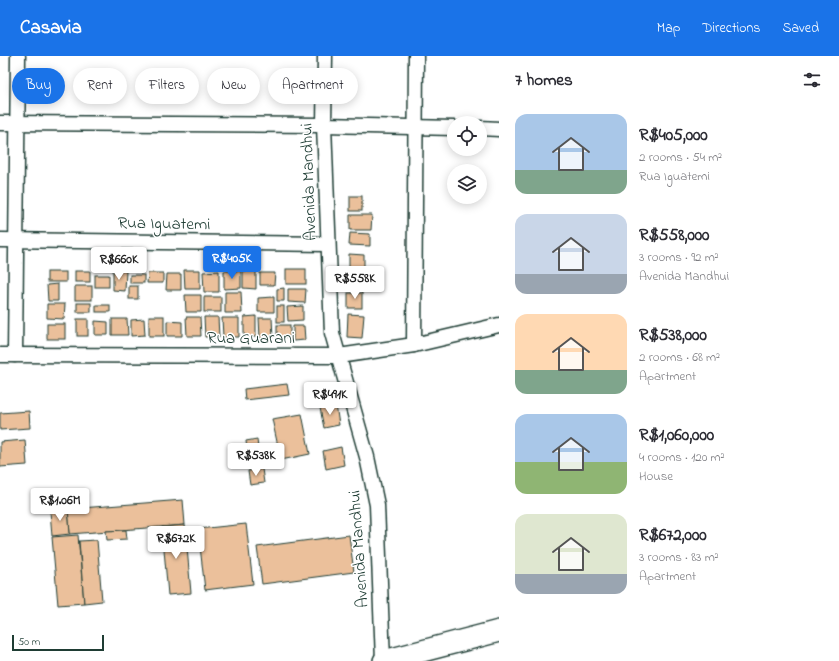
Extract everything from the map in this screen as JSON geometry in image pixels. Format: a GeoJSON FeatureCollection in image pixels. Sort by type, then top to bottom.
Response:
{"type":"FeatureCollection","features":[{"type":"Feature","properties":{"kind":"highway"},"geometry":{"type":"LineString","coordinates":[[383,661],[499,631]]}},
{"type":"Feature","properties":{"kind":"street"},"geometry":{"type":"LineString","coordinates":[[15,355],[18,56]]}},
{"type":"Feature","properties":{"kind":"street","name":"Avenida Mandhui"},"geometry":{"type":"LineString","coordinates":[[325,56],[324,125],[332,333],[367,457],[377,505],[383,661]]}},
{"type":"Feature","properties":{"kind":"street"},"geometry":{"type":"LineString","coordinates":[[414,345],[416,56]]}},
{"type":"Feature","properties":{"kind":"street"},"geometry":{"type":"LineString","coordinates":[[0,123],[324,125],[447,128]]}},
{"type":"Feature","properties":{"kind":"street"},"geometry":{"type":"LineString","coordinates":[[487,128],[499,129]]}},
{"type":"Feature","properties":{"kind":"street","name":"Rua Iguatemi"},"geometry":{"type":"LineString","coordinates":[[0,240],[328,244]]}},
{"type":"Feature","properties":{"kind":"street","name":"Rua Guarani"},"geometry":{"type":"LineString","coordinates":[[0,355],[339,356],[414,345],[499,325]]}},
{"type":"Feature","properties":{"kind":"building"},"geometry":{"type":"Polygon","coordinates":[[[350,196],[362,196],[362,211],[350,211],[350,196]]]}},
{"type":"Feature","properties":{"kind":"building"},"geometry":{"type":"Polygon","coordinates":[[[350,215],[372,215],[371,230],[350,230],[350,215]]]}},
{"type":"Feature","properties":{"kind":"building"},"geometry":{"type":"Polygon","coordinates":[[[350,233],[370,234],[370,246],[349,245],[350,233]]]}},
{"type":"Feature","properties":{"kind":"building"},"geometry":{"type":"Polygon","coordinates":[[[349,254],[364,255],[364,272],[349,271],[349,254]]]}},
{"type":"Feature","properties":{"kind":"building"},"geometry":{"type":"Polygon","coordinates":[[[210,261],[221,261],[221,268],[210,268],[210,261]]]}},
{"type":"Feature","properties":{"kind":"building"},"geometry":{"type":"Polygon","coordinates":[[[286,269],[306,269],[306,284],[286,284],[286,269]]]}},
{"type":"Feature","properties":{"kind":"building"},"geometry":{"type":"Polygon","coordinates":[[[184,270],[200,270],[200,289],[185,289],[184,270]]]}},
{"type":"Feature","properties":{"kind":"building"},"geometry":{"type":"Polygon","coordinates":[[[75,271],[90,271],[90,282],[75,282],[75,271]]]}},
{"type":"Feature","properties":{"kind":"building"},"geometry":{"type":"Polygon","coordinates":[[[113,271],[126,271],[125,291],[113,290],[113,271]]]}},
{"type":"Feature","properties":{"kind":"building"},"geometry":{"type":"Polygon","coordinates":[[[219,271],[219,292],[204,292],[203,272],[219,271]]]}},
{"type":"Feature","properties":{"kind":"building"},"geometry":{"type":"Polygon","coordinates":[[[224,271],[241,271],[241,288],[224,289],[224,271]]]}},
{"type":"Feature","properties":{"kind":"building"},"geometry":{"type":"Polygon","coordinates":[[[243,271],[256,271],[256,289],[243,288],[243,271]]]}},
{"type":"Feature","properties":{"kind":"building"},"geometry":{"type":"Polygon","coordinates":[[[47,272],[66,272],[66,282],[47,282],[47,272]]]}},
{"type":"Feature","properties":{"kind":"building"},"geometry":{"type":"Polygon","coordinates":[[[148,273],[163,273],[163,283],[147,283],[148,273]]]}},
{"type":"Feature","properties":{"kind":"building"},"geometry":{"type":"Polygon","coordinates":[[[260,273],[275,273],[274,285],[260,285],[260,273]]]}},
{"type":"Feature","properties":{"kind":"building"},"geometry":{"type":"Polygon","coordinates":[[[167,274],[181,274],[181,290],[166,290],[167,274]]]}},
{"type":"Feature","properties":{"kind":"building"},"geometry":{"type":"Polygon","coordinates":[[[95,275],[109,275],[109,287],[95,287],[95,275]]]}},
{"type":"Feature","properties":{"kind":"building"},"geometry":{"type":"Polygon","coordinates":[[[130,275],[144,275],[144,283],[130,283],[130,275]]]}},
{"type":"Feature","properties":{"kind":"building"},"geometry":{"type":"Polygon","coordinates":[[[348,275],[364,275],[363,288],[348,288],[348,275]]]}},
{"type":"Feature","properties":{"kind":"building"},"geometry":{"type":"Polygon","coordinates":[[[58,284],[58,301],[48,301],[47,285],[58,284]]]}},
{"type":"Feature","properties":{"kind":"building"},"geometry":{"type":"Polygon","coordinates":[[[75,286],[92,286],[92,300],[75,300],[75,286]]]}},
{"type":"Feature","properties":{"kind":"building"},"geometry":{"type":"Polygon","coordinates":[[[129,286],[138,286],[138,299],[129,299],[129,286]]]}},
{"type":"Feature","properties":{"kind":"building"},"geometry":{"type":"Polygon","coordinates":[[[284,288],[284,301],[277,301],[277,289],[284,288]]]}},
{"type":"Feature","properties":{"kind":"building"},"geometry":{"type":"Polygon","coordinates":[[[288,289],[306,289],[305,303],[288,302],[288,289]]]}},
{"type":"Feature","properties":{"kind":"building"},"geometry":{"type":"Polygon","coordinates":[[[225,292],[241,292],[242,313],[225,313],[225,292]]]}},
{"type":"Feature","properties":{"kind":"building"},"geometry":{"type":"Polygon","coordinates":[[[348,293],[362,293],[362,308],[348,308],[348,293]]]}},
{"type":"Feature","properties":{"kind":"building"},"geometry":{"type":"Polygon","coordinates":[[[185,295],[201,295],[201,312],[186,312],[185,295]]]}},
{"type":"Feature","properties":{"kind":"building"},"geometry":{"type":"Polygon","coordinates":[[[204,297],[221,297],[221,312],[204,312],[204,297]]]}},
{"type":"Feature","properties":{"kind":"building"},"geometry":{"type":"Polygon","coordinates":[[[274,297],[274,312],[258,312],[258,298],[274,297]]]}},
{"type":"Feature","properties":{"kind":"building"},"geometry":{"type":"Polygon","coordinates":[[[77,303],[91,303],[91,312],[77,312],[77,303]]]}},
{"type":"Feature","properties":{"kind":"building"},"geometry":{"type":"Polygon","coordinates":[[[47,304],[65,304],[64,319],[47,318],[47,304]]]}},
{"type":"Feature","properties":{"kind":"building"},"geometry":{"type":"Polygon","coordinates":[[[96,305],[110,305],[110,312],[96,312],[96,305]]]}},
{"type":"Feature","properties":{"kind":"building"},"geometry":{"type":"Polygon","coordinates":[[[277,306],[284,306],[284,322],[277,322],[277,306]]]}},
{"type":"Feature","properties":{"kind":"building"},"geometry":{"type":"Polygon","coordinates":[[[303,306],[303,320],[288,321],[287,307],[303,306]]]}},
{"type":"Feature","properties":{"kind":"building"},"geometry":{"type":"Polygon","coordinates":[[[348,314],[364,315],[362,338],[347,337],[348,314]]]}},
{"type":"Feature","properties":{"kind":"building"},"geometry":{"type":"Polygon","coordinates":[[[149,316],[164,316],[164,336],[149,336],[149,316]]]}},
{"type":"Feature","properties":{"kind":"building"},"geometry":{"type":"Polygon","coordinates":[[[256,316],[256,337],[244,337],[244,317],[256,316]]]}},
{"type":"Feature","properties":{"kind":"building"},"geometry":{"type":"Polygon","coordinates":[[[186,317],[200,317],[201,336],[187,336],[186,317]]]}},
{"type":"Feature","properties":{"kind":"building"},"geometry":{"type":"Polygon","coordinates":[[[204,317],[218,317],[219,337],[205,337],[204,317]]]}},
{"type":"Feature","properties":{"kind":"building"},"geometry":{"type":"Polygon","coordinates":[[[222,318],[239,318],[239,337],[223,337],[222,318]]]}},
{"type":"Feature","properties":{"kind":"building"},"geometry":{"type":"Polygon","coordinates":[[[259,318],[272,318],[273,337],[260,338],[259,318]]]}},
{"type":"Feature","properties":{"kind":"building"},"geometry":{"type":"Polygon","coordinates":[[[77,319],[88,319],[88,336],[77,336],[77,319]]]}},
{"type":"Feature","properties":{"kind":"building"},"geometry":{"type":"Polygon","coordinates":[[[112,319],[127,319],[128,335],[112,335],[112,319]]]}},
{"type":"Feature","properties":{"kind":"building"},"geometry":{"type":"Polygon","coordinates":[[[144,319],[145,335],[131,336],[131,320],[144,319]]]}},
{"type":"Feature","properties":{"kind":"building"},"geometry":{"type":"Polygon","coordinates":[[[95,321],[108,322],[108,335],[95,335],[95,321]]]}},
{"type":"Feature","properties":{"kind":"building"},"geometry":{"type":"Polygon","coordinates":[[[167,321],[182,322],[182,336],[167,336],[167,321]]]}},
{"type":"Feature","properties":{"kind":"building"},"geometry":{"type":"Polygon","coordinates":[[[47,324],[65,324],[65,339],[47,339],[47,324]]]}},
{"type":"Feature","properties":{"kind":"building"},"geometry":{"type":"Polygon","coordinates":[[[277,325],[290,325],[290,337],[277,337],[277,325]]]}},
{"type":"Feature","properties":{"kind":"building"},"geometry":{"type":"Polygon","coordinates":[[[293,326],[304,326],[305,340],[293,341],[293,326]]]}},
{"type":"Feature","properties":{"kind":"building"},"geometry":{"type":"Polygon","coordinates":[[[287,384],[289,395],[245,400],[244,389],[287,384]]]}},
{"type":"Feature","properties":{"kind":"building"},"geometry":{"type":"Polygon","coordinates":[[[336,405],[339,425],[324,428],[320,408],[336,405]]]}},
{"type":"Feature","properties":{"kind":"building"},"geometry":{"type":"Polygon","coordinates":[[[29,411],[30,428],[0,430],[0,413],[29,411]]]}},
{"type":"Feature","properties":{"kind":"building"},"geometry":{"type":"Polygon","coordinates":[[[302,414],[310,454],[281,460],[272,419],[302,414]]]}},
{"type":"Feature","properties":{"kind":"building"},"geometry":{"type":"Polygon","coordinates":[[[257,439],[259,458],[248,459],[246,441],[257,439]]]}},
{"type":"Feature","properties":{"kind":"building"},"geometry":{"type":"Polygon","coordinates":[[[25,440],[27,465],[0,467],[0,442],[25,440]]]}},
{"type":"Feature","properties":{"kind":"building"},"geometry":{"type":"Polygon","coordinates":[[[341,447],[344,465],[326,469],[323,451],[341,447]]]}},
{"type":"Feature","properties":{"kind":"building"},"geometry":{"type":"Polygon","coordinates":[[[262,469],[264,483],[250,485],[248,471],[262,469]]]}},
{"type":"Feature","properties":{"kind":"building"},"geometry":{"type":"Polygon","coordinates":[[[183,500],[185,525],[70,534],[68,509],[183,500]]]}},
{"type":"Feature","properties":{"kind":"building"},"geometry":{"type":"Polygon","coordinates":[[[68,509],[70,534],[52,536],[50,511],[68,509]]]}},
{"type":"Feature","properties":{"kind":"building"},"geometry":{"type":"Polygon","coordinates":[[[246,524],[253,584],[205,590],[198,529],[246,524]]]}},
{"type":"Feature","properties":{"kind":"building"},"geometry":{"type":"Polygon","coordinates":[[[185,525],[191,593],[168,595],[162,527],[185,525]]]}},
{"type":"Feature","properties":{"kind":"building"},"geometry":{"type":"Polygon","coordinates":[[[126,530],[127,539],[107,540],[106,531],[126,530]]]}},
{"type":"Feature","properties":{"kind":"building"},"geometry":{"type":"Polygon","coordinates":[[[78,535],[84,603],[58,605],[52,537],[78,535]]]}},
{"type":"Feature","properties":{"kind":"building"},"geometry":{"type":"Polygon","coordinates":[[[349,535],[354,572],[262,584],[257,547],[349,535]]]}},
{"type":"Feature","properties":{"kind":"building"},"geometry":{"type":"Polygon","coordinates":[[[97,540],[102,601],[84,603],[79,541],[97,540]]]}}]}
